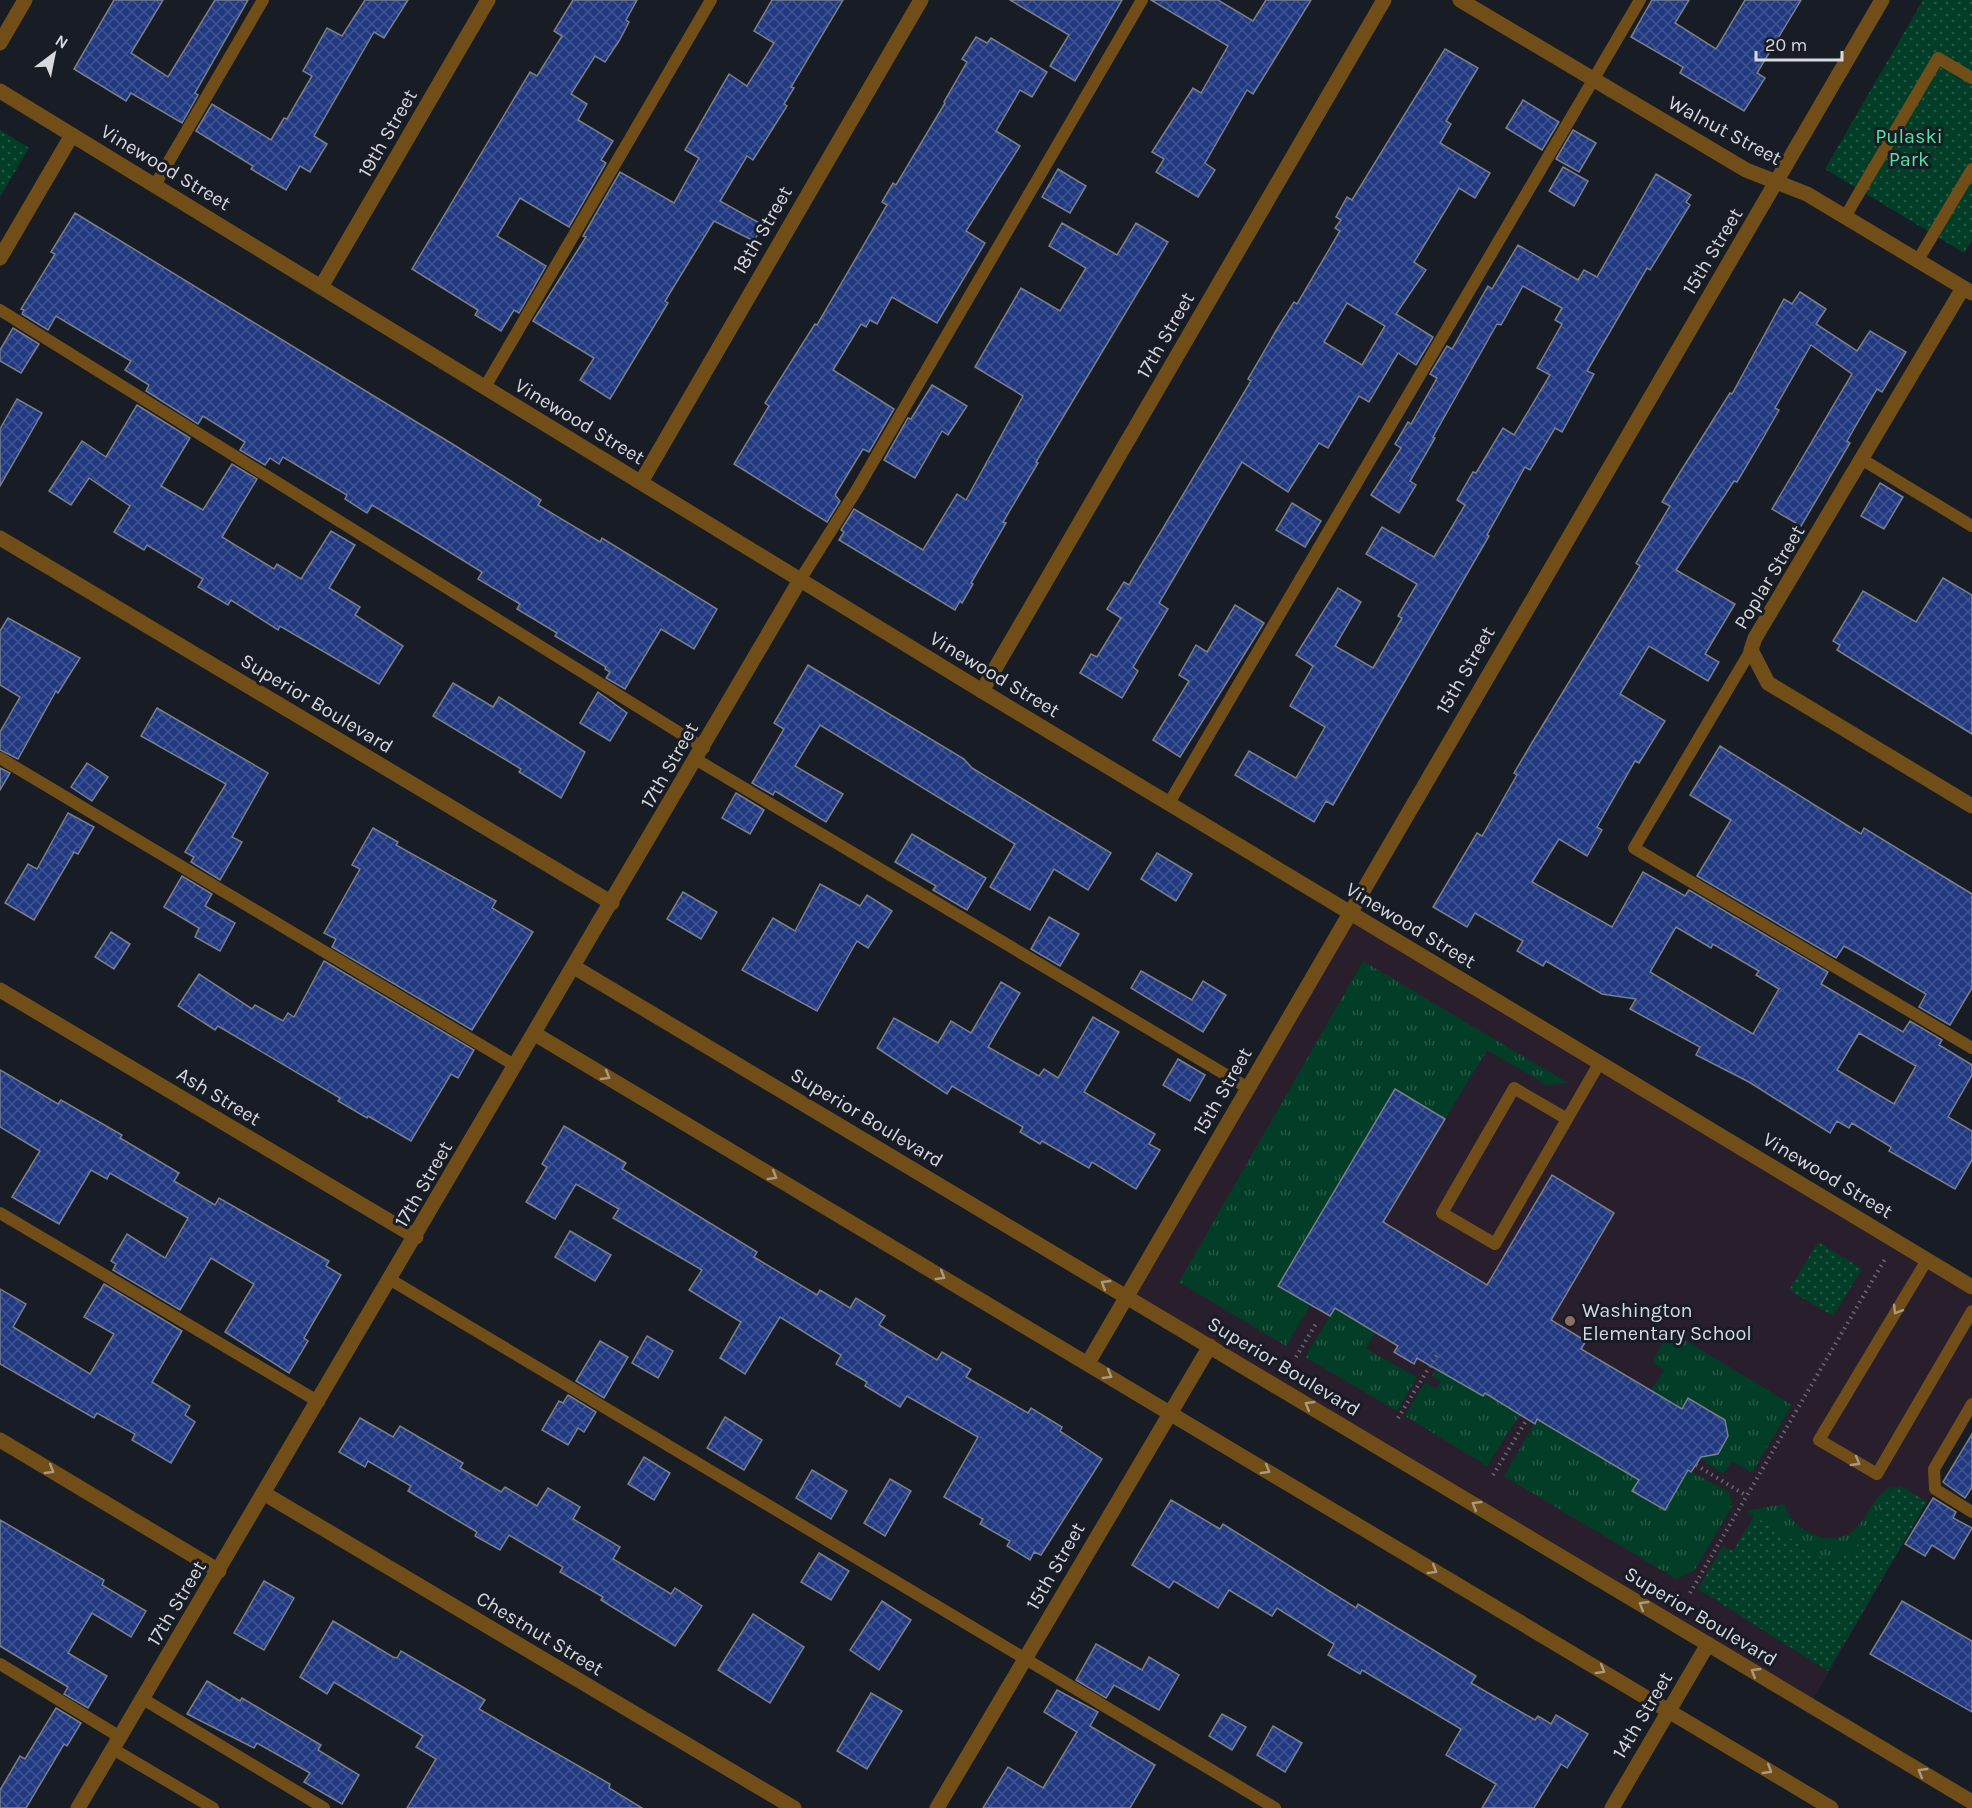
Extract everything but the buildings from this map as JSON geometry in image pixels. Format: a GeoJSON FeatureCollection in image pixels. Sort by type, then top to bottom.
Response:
{"type":"FeatureCollection","features":[{"type":"Feature","properties":{"kind":"street"},"geometry":{"type":"LineString","coordinates":[[0,43],[25,0]]}},
{"type":"Feature","properties":{"kind":"street","name":"19th Street"},"geometry":{"type":"LineString","coordinates":[[321,287],[488,0]]}},
{"type":"Feature","properties":{"kind":"street","name":"18th Street"},"geometry":{"type":"LineString","coordinates":[[640,482],[921,0]]}},
{"type":"Feature","properties":{"kind":"street","name":"17th Street"},"geometry":{"type":"LineString","coordinates":[[982,691],[1384,0]]}},
{"type":"Feature","properties":{"kind":"street","name":"Walnut Street"},"geometry":{"type":"LineString","coordinates":[[1460,0],[1746,170],[1807,194],[1968,291]]}},
{"type":"Feature","properties":{"kind":"street","name":"15th Street"},"geometry":{"type":"LineString","coordinates":[[1088,1363],[1882,0]]}},
{"type":"Feature","properties":{"kind":"street","name":"Vinewood Street"},"geometry":{"type":"LineString","coordinates":[[0,91],[982,691],[1972,1287]]}},
{"type":"Feature","properties":{"kind":"street"},"geometry":{"type":"LineString","coordinates":[[0,258],[72,135]]}},
{"type":"Feature","properties":{"kind":"street","name":"Poplar Street"},"geometry":{"type":"LineString","coordinates":[[1968,291],[1755,638],[1751,650],[1768,683],[1972,806]]}},
{"type":"Feature","properties":{"kind":"street","name":"Superior Boulevard"},"geometry":{"type":"LineString","coordinates":[[0,538],[612,903]]}},
{"type":"Feature","properties":{"kind":"street","name":"17th Street"},"geometry":{"type":"LineString","coordinates":[[78,1808],[391,1280],[800,580]]}},
{"type":"Feature","properties":{"kind":"street","name":"Superior Boulevard"},"geometry":{"type":"LineString","coordinates":[[574,967],[1972,1802]]}},
{"type":"Feature","properties":{"kind":"street","name":"Ash Street"},"geometry":{"type":"LineString","coordinates":[[0,990],[416,1237]]}},
{"type":"Feature","properties":{"kind":"street"},"geometry":{"type":"LineString","coordinates":[[535,1034],[1831,1808]]}},
{"type":"Feature","properties":{"kind":"street","name":"15th Street"},"geometry":{"type":"LineString","coordinates":[[937,1808],[1210,1346]]}},
{"type":"Feature","properties":{"kind":"street"},"geometry":{"type":"LineString","coordinates":[[0,1440],[219,1571]]}},
{"type":"Feature","properties":{"kind":"street","name":"Chestnut Street"},"geometry":{"type":"LineString","coordinates":[[265,1494],[794,1808]]}},
{"type":"Feature","properties":{"kind":"street","name":"14th Street"},"geometry":{"type":"LineString","coordinates":[[1611,1808],[1708,1644]]}},
{"type":"Feature","properties":{"kind":"lane"},"geometry":{"type":"LineString","coordinates":[[155,185],[263,0]]}},
{"type":"Feature","properties":{"kind":"lane"},"geometry":{"type":"LineString","coordinates":[[485,387],[711,0]]}},
{"type":"Feature","properties":{"kind":"lane"},"geometry":{"type":"LineString","coordinates":[[800,580],[856,491],[1142,0]]}},
{"type":"Feature","properties":{"kind":"lane"},"geometry":{"type":"LineString","coordinates":[[1169,803],[1640,0]]}},
{"type":"Feature","properties":{"kind":"lane"},"geometry":{"type":"LineString","coordinates":[[1845,216],[1938,58],[1972,78]]}},
{"type":"Feature","properties":{"kind":"lane"},"geometry":{"type":"LineString","coordinates":[[1918,260],[1972,169]]}},
{"type":"Feature","properties":{"kind":"lane"},"geometry":{"type":"LineString","coordinates":[[0,310],[700,754],[1248,1088]]}},
{"type":"Feature","properties":{"kind":"lane"},"geometry":{"type":"LineString","coordinates":[[1863,460],[1972,526]]}},
{"type":"Feature","properties":{"kind":"lane"},"geometry":{"type":"LineString","coordinates":[[1751,650],[1634,848],[1972,1048]]}},
{"type":"Feature","properties":{"kind":"lane"},"geometry":{"type":"LineString","coordinates":[[0,758],[516,1066]]}},
{"type":"Feature","properties":{"kind":"lane"},"geometry":{"type":"LineString","coordinates":[[1567,1119],[1514,1088],[1442,1213],[1495,1244],[1600,1062]]}},
{"type":"Feature","properties":{"kind":"lane"},"geometry":{"type":"LineString","coordinates":[[0,1213],[319,1402]]}},
{"type":"Feature","properties":{"kind":"lane"},"geometry":{"type":"LineString","coordinates":[[1927,1260],[1819,1440],[1877,1474],[1972,1311]]}},
{"type":"Feature","properties":{"kind":"lane"},"geometry":{"type":"LineString","coordinates":[[391,1280],[1275,1808]]}},
{"type":"Feature","properties":{"kind":"lane"},"geometry":{"type":"LineString","coordinates":[[1972,1404],[1934,1469],[1935,1489],[1972,1512]]}},
{"type":"Feature","properties":{"kind":"lane"},"geometry":{"type":"LineString","coordinates":[[0,1664],[213,1808]]}},
{"type":"Feature","properties":{"kind":"lane"},"geometry":{"type":"LineString","coordinates":[[143,1699],[324,1808]]}},
{"type":"Feature","properties":{"kind":"path"},"geometry":{"type":"LineString","coordinates":[[1690,1593],[1882,1266],[1894,1240]]}},
{"type":"Feature","properties":{"kind":"path"},"geometry":{"type":"LineString","coordinates":[[1296,1357],[1317,1322]]}},
{"type":"Feature","properties":{"kind":"path"},"geometry":{"type":"LineString","coordinates":[[1398,1418],[1438,1353]]}},
{"type":"Feature","properties":{"kind":"path"},"geometry":{"type":"LineString","coordinates":[[1493,1475],[1527,1419]]}},
{"type":"Feature","properties":{"kind":"path"},"geometry":{"type":"LineString","coordinates":[[1696,1465],[1747,1496]]}},
{"type":"Feature","properties":{"kind":"shaded area","name":"Washington Elementary School"},"geometry":{"type":"Polygon","coordinates":[[[1349,912],[1972,1287],[1972,1404],[1934,1469],[1935,1489],[1810,1705],[1127,1297],[1349,912]]]}},
{"type":"Feature","properties":{"kind":"green space","name":"Pulaski Park"},"geometry":{"type":"Polygon","coordinates":[[[1923,0],[1972,0],[1972,240],[1964,253],[1825,169],[1923,0]]]}},
{"type":"Feature","properties":{"kind":"green space"},"geometry":{"type":"Polygon","coordinates":[[[0,130],[29,148],[0,197],[0,130]]]}},
{"type":"Feature","properties":{"kind":"green space"},"geometry":{"type":"Polygon","coordinates":[[[1363,961],[1568,1083],[1547,1085],[1487,1050],[1445,1119],[1395,1089],[1278,1286],[1311,1305],[1286,1346],[1179,1282],[1363,961]]]}},
{"type":"Feature","properties":{"kind":"green space"},"geometry":{"type":"Polygon","coordinates":[[[1818,1242],[1862,1269],[1833,1316],[1789,1290],[1818,1242]]]}},
{"type":"Feature","properties":{"kind":"green space"},"geometry":{"type":"Polygon","coordinates":[[[1335,1308],[1375,1333],[1366,1349],[1417,1377],[1397,1411],[1305,1357],[1335,1308]]]}},
{"type":"Feature","properties":{"kind":"green space"},"geometry":{"type":"Polygon","coordinates":[[[1670,1331],[1792,1405],[1752,1473],[1732,1461],[1723,1474],[1697,1456],[1718,1453],[1728,1436],[1726,1426],[1719,1422],[1721,1417],[1689,1398],[1682,1409],[1651,1391],[1664,1370],[1652,1362],[1670,1331]]]}},
{"type":"Feature","properties":{"kind":"green space"},"geometry":{"type":"Polygon","coordinates":[[[1436,1369],[1483,1396],[1487,1388],[1523,1410],[1487,1466],[1405,1416],[1425,1382],[1436,1389],[1441,1381],[1432,1376],[1436,1369]]]}},
{"type":"Feature","properties":{"kind":"green space"},"geometry":{"type":"Polygon","coordinates":[[[1537,1419],[1639,1480],[1632,1492],[1664,1510],[1688,1470],[1729,1492],[1732,1506],[1694,1571],[1676,1579],[1504,1476],[1537,1419]]]}},
{"type":"Feature","properties":{"kind":"green space"},"geometry":{"type":"Polygon","coordinates":[[[1893,1486],[1850,1558],[1844,1554],[1827,1561],[1745,1511],[1784,1504],[1795,1522],[1807,1532],[1830,1538],[1843,1536],[1853,1531],[1862,1522],[1875,1501],[1893,1486]]]}},
{"type":"Feature","properties":{"kind":"green space"},"geometry":{"type":"Polygon","coordinates":[[[1901,1486],[1927,1502],[1828,1671],[1698,1589],[1723,1546],[1733,1551],[1754,1516],[1827,1561],[1845,1554],[1850,1557],[1892,1488],[1901,1486]]]}},
{"type":"Feature","properties":{"kind":"place","name":"Washington Elementary School"},"geometry":{"type":"Point","coordinates":[1570,1321]}}]}
